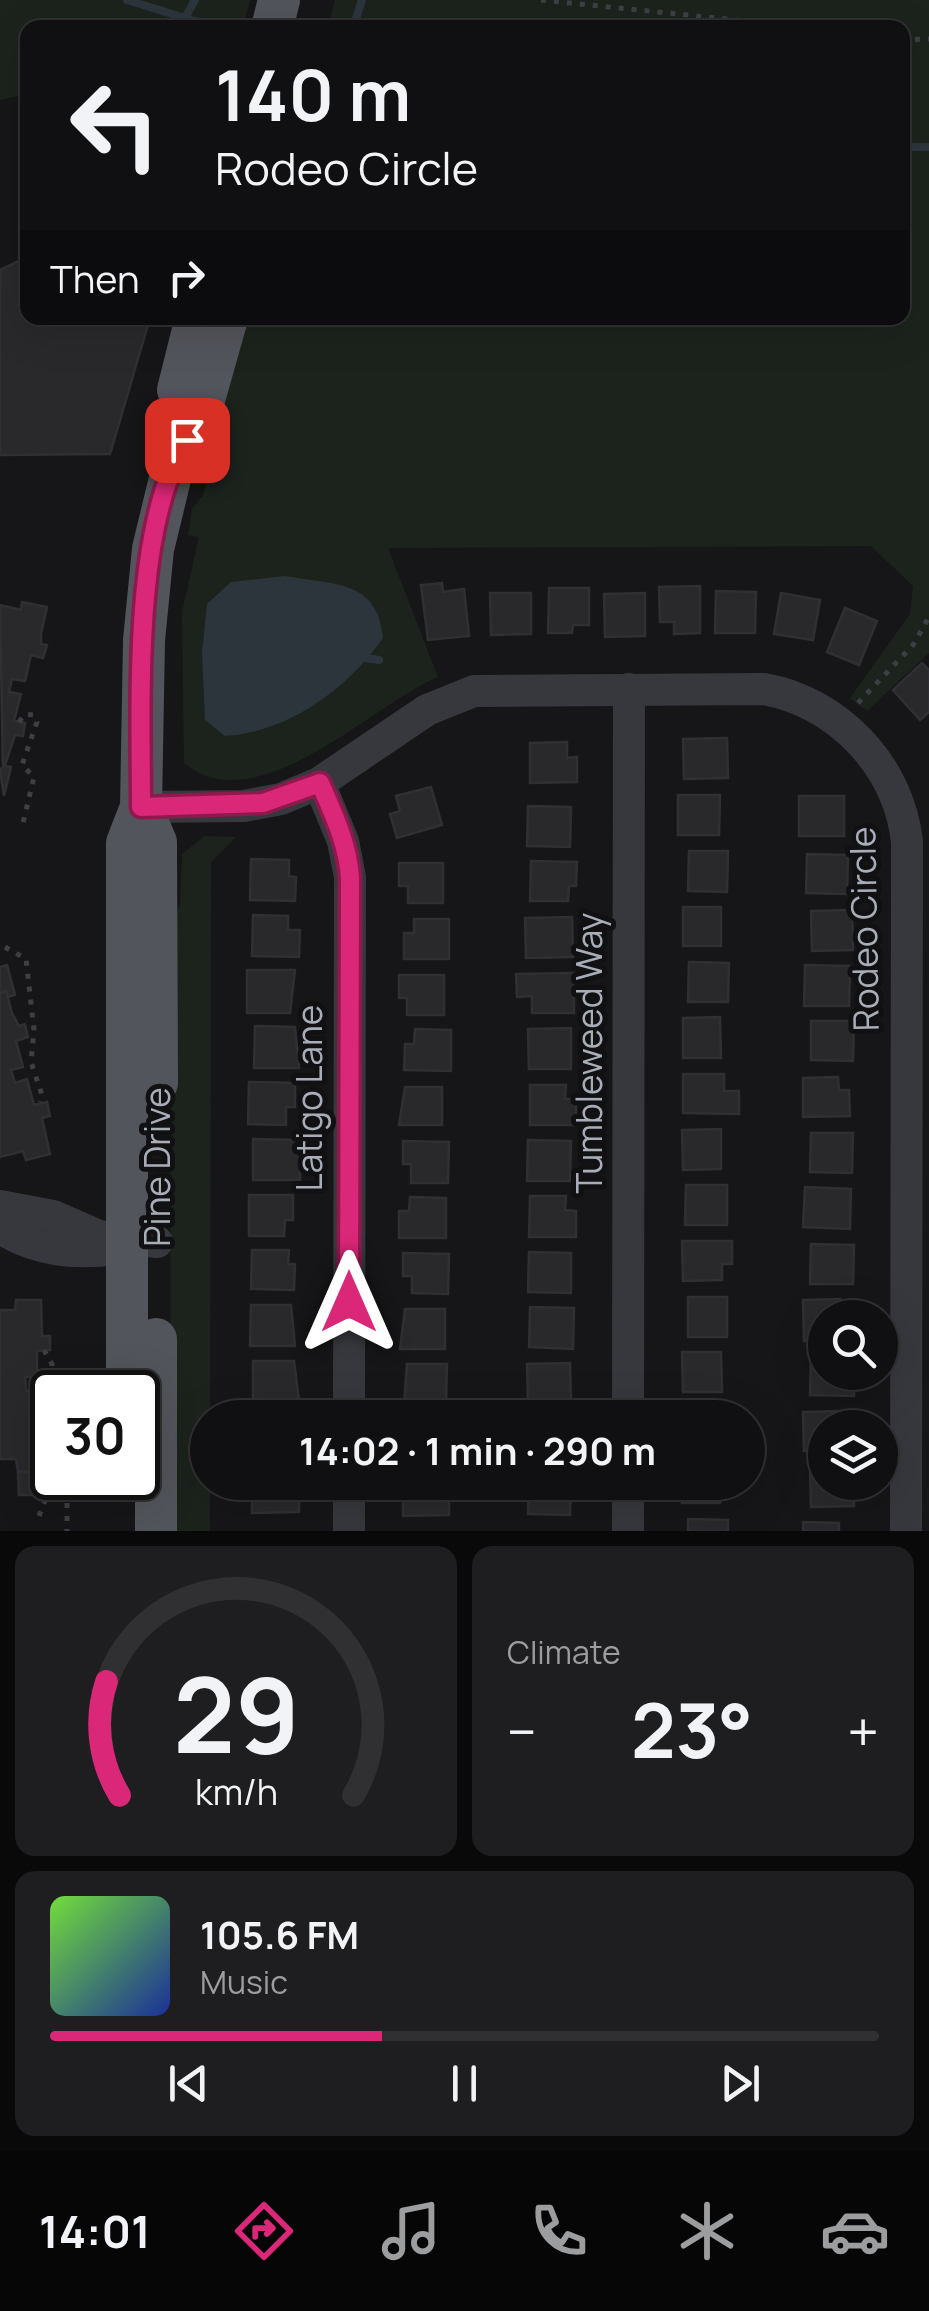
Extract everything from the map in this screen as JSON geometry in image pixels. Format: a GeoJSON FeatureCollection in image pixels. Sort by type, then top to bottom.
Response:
{"type":"FeatureCollection","features":[{"type":"Feature","properties":{"kind":"main road"},"geometry":{"type":"LineString","coordinates":[[176,458],[173,412],[194,325]]}},
{"type":"Feature","properties":{"kind":"main road","name":"Pine Drive"},"geometry":{"type":"LineString","coordinates":[[156,1531],[137,1242],[127,842],[141,807],[146,594],[176,458],[198,421],[225,325]]}},
{"type":"Feature","properties":{"kind":"main road","name":"Pine Drive"},"geometry":{"type":"LineString","coordinates":[[128,1370],[137,1242]]}},
{"type":"Feature","properties":{"kind":"main road"},"geometry":{"type":"LineString","coordinates":[[126,1500],[126,1531]]}},
{"type":"Feature","properties":{"kind":"street","name":"Rodeo Circle"},"geometry":{"type":"LineString","coordinates":[[141,807],[263,803],[320,783],[427,710],[466,693],[503,688],[764,689],[805,701],[843,724],[866,748],[900,806],[907,842],[906,1531]]}},
{"type":"Feature","properties":{"kind":"street","name":"Tumbleweed Way"},"geometry":{"type":"LineString","coordinates":[[628,1400],[629,689]]}},
{"type":"Feature","properties":{"kind":"street","name":"Latigo Lane"},"geometry":{"type":"LineString","coordinates":[[320,783],[349,866],[349,1400]]}},
{"type":"Feature","properties":{"kind":"street"},"geometry":{"type":"LineString","coordinates":[[0,1206],[52,1216],[99,1236],[137,1242]]}},
{"type":"Feature","properties":{"kind":"street"},"geometry":{"type":"LineString","coordinates":[[0,1228],[24,1242],[67,1252],[137,1242]]}},
{"type":"Feature","properties":{"kind":"street"},"geometry":{"type":"LineString","coordinates":[[349,1500],[349,1531]]}},
{"type":"Feature","properties":{"kind":"street"},"geometry":{"type":"LineString","coordinates":[[628,1500],[628,1531]]}},
{"type":"Feature","properties":{"kind":"path"},"geometry":{"type":"LineString","coordinates":[[541,0],[619,4],[749,20]]}},
{"type":"Feature","properties":{"kind":"path"},"geometry":{"type":"LineString","coordinates":[[856,706],[913,644],[929,617]]}},
{"type":"Feature","properties":{"kind":"path"},"geometry":{"type":"LineString","coordinates":[[19,722],[25,714],[34,715],[36,722],[22,765],[25,773],[34,777],[23,823]]}},
{"type":"Feature","properties":{"kind":"path"},"geometry":{"type":"LineString","coordinates":[[5,947],[26,958],[34,1030],[32,1062],[42,1095],[40,1102]]}},
{"type":"Feature","properties":{"kind":"path"},"geometry":{"type":"LineString","coordinates":[[44,1350],[51,1359],[51,1370]]}},
{"type":"Feature","properties":{"kind":"path"},"geometry":{"type":"LineString","coordinates":[[39,1516],[45,1500]]}},
{"type":"Feature","properties":{"kind":"path"},"geometry":{"type":"LineString","coordinates":[[64,1500],[67,1531]]}},
{"type":"Feature","properties":{"kind":"shaded area"},"geometry":{"type":"Polygon","coordinates":[[[0,0],[250,0],[245,20],[20,20],[20,96],[0,100],[0,0]]]}},
{"type":"Feature","properties":{"kind":"shaded area"},"geometry":{"type":"Polygon","coordinates":[[[335,0],[929,0],[929,653],[867,711],[850,698],[910,614],[913,586],[871,546],[388,548],[438,677],[279,770],[245,779],[213,778],[184,763],[182,612],[199,537],[188,535],[192,509],[203,495],[219,437],[216,428],[240,325],[910,325],[910,20],[330,20],[335,0]]]}},
{"type":"Feature","properties":{"kind":"shaded area"},"geometry":{"type":"Polygon","coordinates":[[[285,576],[336,584],[362,595],[379,619],[383,638],[352,674],[314,705],[272,726],[225,736],[205,720],[202,653],[207,604],[231,582],[285,576]]]}},
{"type":"Feature","properties":{"kind":"shaded area"},"geometry":{"type":"Polygon","coordinates":[[[205,836],[236,837],[211,862],[210,1400],[190,1400],[190,1500],[210,1500],[210,1531],[170,1531],[171,927],[180,905],[182,854],[205,836]]]}},
{"type":"Feature","properties":{"kind":"building"},"geometry":{"type":"Polygon","coordinates":[[[20,258],[20,325],[148,325],[110,454],[0,455],[0,270],[20,258]]]}},
{"type":"Feature","properties":{"kind":"building"},"geometry":{"type":"Polygon","coordinates":[[[442,583],[443,592],[464,589],[469,636],[428,640],[421,585],[442,583]]]}},
{"type":"Feature","properties":{"kind":"building"},"geometry":{"type":"Polygon","coordinates":[[[700,586],[700,633],[674,634],[674,622],[660,622],[659,587],[700,586]]]}},
{"type":"Feature","properties":{"kind":"building"},"geometry":{"type":"Polygon","coordinates":[[[549,588],[589,588],[589,625],[573,625],[572,633],[548,633],[549,588]]]}},
{"type":"Feature","properties":{"kind":"building"},"geometry":{"type":"Polygon","coordinates":[[[716,591],[756,592],[755,633],[715,633],[716,591]]]}},
{"type":"Feature","properties":{"kind":"building"},"geometry":{"type":"Polygon","coordinates":[[[490,593],[531,593],[531,634],[491,635],[490,593]]]}},
{"type":"Feature","properties":{"kind":"building"},"geometry":{"type":"Polygon","coordinates":[[[645,593],[645,636],[605,637],[604,594],[645,593]]]}},
{"type":"Feature","properties":{"kind":"building"},"geometry":{"type":"Polygon","coordinates":[[[781,593],[820,600],[813,640],[774,634],[781,593]]]}},
{"type":"Feature","properties":{"kind":"building"},"geometry":{"type":"Polygon","coordinates":[[[22,602],[47,607],[41,644],[47,645],[43,658],[31,655],[25,681],[12,679],[9,692],[21,694],[14,721],[25,723],[23,736],[15,735],[3,771],[0,605],[21,610],[22,602]]]}},
{"type":"Feature","properties":{"kind":"building"},"geometry":{"type":"Polygon","coordinates":[[[845,608],[877,621],[859,665],[827,652],[845,608]]]}},
{"type":"Feature","properties":{"kind":"building"},"geometry":{"type":"Polygon","coordinates":[[[922,663],[929,670],[929,712],[920,720],[893,690],[922,663]]]}},
{"type":"Feature","properties":{"kind":"building"},"geometry":{"type":"Polygon","coordinates":[[[727,738],[728,778],[684,779],[683,739],[727,738]]]}},
{"type":"Feature","properties":{"kind":"building"},"geometry":{"type":"Polygon","coordinates":[[[567,742],[567,758],[577,757],[577,782],[530,783],[530,743],[567,742]]]}},
{"type":"Feature","properties":{"kind":"building"},"geometry":{"type":"Polygon","coordinates":[[[11,767],[4,796],[0,770],[11,767]]]}},
{"type":"Feature","properties":{"kind":"building"},"geometry":{"type":"Polygon","coordinates":[[[431,787],[442,825],[397,838],[390,814],[400,811],[396,796],[431,787]]]}},
{"type":"Feature","properties":{"kind":"building"},"geometry":{"type":"Polygon","coordinates":[[[678,795],[720,795],[719,835],[678,835],[678,795]]]}},
{"type":"Feature","properties":{"kind":"building"},"geometry":{"type":"Polygon","coordinates":[[[799,796],[844,796],[844,836],[799,836],[799,796]]]}},
{"type":"Feature","properties":{"kind":"building"},"geometry":{"type":"Polygon","coordinates":[[[528,806],[571,807],[570,847],[527,846],[528,806]]]}},
{"type":"Feature","properties":{"kind":"building"},"geometry":{"type":"Polygon","coordinates":[[[689,851],[728,851],[727,892],[688,891],[689,851]]]}},
{"type":"Feature","properties":{"kind":"building"},"geometry":{"type":"Polygon","coordinates":[[[807,854],[848,855],[847,894],[806,893],[807,854]]]}},
{"type":"Feature","properties":{"kind":"building"},"geometry":{"type":"Polygon","coordinates":[[[251,859],[289,860],[289,876],[296,877],[295,901],[250,900],[251,859]]]}},
{"type":"Feature","properties":{"kind":"building"},"geometry":{"type":"Polygon","coordinates":[[[531,861],[577,862],[576,886],[569,886],[568,901],[530,901],[531,861]]]}},
{"type":"Feature","properties":{"kind":"building"},"geometry":{"type":"Polygon","coordinates":[[[399,863],[443,863],[443,903],[408,903],[408,886],[399,886],[399,863]]]}},
{"type":"Feature","properties":{"kind":"building"},"geometry":{"type":"Polygon","coordinates":[[[683,907],[721,907],[721,946],[683,946],[683,907]]]}},
{"type":"Feature","properties":{"kind":"building"},"geometry":{"type":"Polygon","coordinates":[[[852,910],[853,950],[812,951],[811,911],[852,910]]]}},
{"type":"Feature","properties":{"kind":"building"},"geometry":{"type":"Polygon","coordinates":[[[253,915],[288,916],[288,930],[300,930],[299,957],[252,956],[253,915]]]}},
{"type":"Feature","properties":{"kind":"building"},"geometry":{"type":"Polygon","coordinates":[[[572,917],[573,957],[526,958],[525,918],[572,917]]]}},
{"type":"Feature","properties":{"kind":"building"},"geometry":{"type":"Polygon","coordinates":[[[414,919],[449,919],[449,959],[404,959],[404,933],[414,933],[414,919]]]}},
{"type":"Feature","properties":{"kind":"building"},"geometry":{"type":"Polygon","coordinates":[[[689,962],[729,963],[728,1002],[688,1002],[689,962]]]}},
{"type":"Feature","properties":{"kind":"building"},"geometry":{"type":"Polygon","coordinates":[[[7,965],[15,995],[8,997],[6,991],[0,993],[0,967],[7,965]]]}},
{"type":"Feature","properties":{"kind":"building"},"geometry":{"type":"Polygon","coordinates":[[[805,965],[850,966],[849,1006],[804,1006],[805,965]]]}},
{"type":"Feature","properties":{"kind":"building"},"geometry":{"type":"Polygon","coordinates":[[[247,970],[295,970],[290,1013],[247,1013],[247,970]]]}},
{"type":"Feature","properties":{"kind":"building"},"geometry":{"type":"Polygon","coordinates":[[[574,973],[574,1013],[532,1013],[532,996],[517,997],[516,974],[574,973]]]}},
{"type":"Feature","properties":{"kind":"building"},"geometry":{"type":"Polygon","coordinates":[[[399,975],[444,975],[444,1015],[407,1015],[407,998],[399,998],[399,975]]]}},
{"type":"Feature","properties":{"kind":"building"},"geometry":{"type":"Polygon","coordinates":[[[6,991],[12,1013],[19,1026],[25,1024],[28,1037],[16,1041],[23,1067],[11,1070],[15,1083],[27,1079],[34,1105],[47,1102],[50,1116],[42,1118],[50,1154],[26,1160],[23,1151],[0,1157],[0,993],[6,991]]]}},
{"type":"Feature","properties":{"kind":"building"},"geometry":{"type":"Polygon","coordinates":[[[720,1017],[721,1058],[683,1058],[683,1018],[720,1017]]]}},
{"type":"Feature","properties":{"kind":"building"},"geometry":{"type":"Polygon","coordinates":[[[811,1021],[854,1021],[853,1061],[811,1060],[811,1021]]]}},
{"type":"Feature","properties":{"kind":"building"},"geometry":{"type":"Polygon","coordinates":[[[255,1026],[295,1027],[299,1068],[254,1068],[255,1026]]]}},
{"type":"Feature","properties":{"kind":"building"},"geometry":{"type":"Polygon","coordinates":[[[571,1028],[571,1069],[529,1069],[528,1029],[571,1028]]]}},
{"type":"Feature","properties":{"kind":"building"},"geometry":{"type":"Polygon","coordinates":[[[415,1029],[451,1030],[451,1071],[404,1070],[405,1044],[414,1044],[415,1029]]]}},
{"type":"Feature","properties":{"kind":"building"},"geometry":{"type":"Polygon","coordinates":[[[683,1074],[724,1074],[724,1091],[739,1091],[739,1114],[683,1113],[683,1074]]]}},
{"type":"Feature","properties":{"kind":"building"},"geometry":{"type":"Polygon","coordinates":[[[838,1077],[839,1090],[849,1090],[850,1116],[803,1117],[803,1078],[838,1077]]]}},
{"type":"Feature","properties":{"kind":"building"},"geometry":{"type":"Polygon","coordinates":[[[249,1082],[295,1083],[295,1107],[286,1107],[286,1125],[248,1124],[249,1082]]]}},
{"type":"Feature","properties":{"kind":"building"},"geometry":{"type":"Polygon","coordinates":[[[530,1085],[566,1085],[565,1099],[576,1099],[576,1125],[530,1125],[530,1085]]]}},
{"type":"Feature","properties":{"kind":"building"},"geometry":{"type":"Polygon","coordinates":[[[405,1087],[442,1087],[442,1125],[399,1125],[405,1087]]]}},
{"type":"Feature","properties":{"kind":"building"},"geometry":{"type":"Polygon","coordinates":[[[721,1129],[721,1169],[683,1170],[682,1130],[721,1129]]]}},
{"type":"Feature","properties":{"kind":"building"},"geometry":{"type":"Polygon","coordinates":[[[811,1133],[853,1133],[852,1173],[810,1172],[811,1133]]]}},
{"type":"Feature","properties":{"kind":"building"},"geometry":{"type":"Polygon","coordinates":[[[253,1139],[295,1140],[295,1153],[300,1153],[300,1180],[253,1180],[253,1139]]]}},
{"type":"Feature","properties":{"kind":"building"},"geometry":{"type":"Polygon","coordinates":[[[528,1140],[571,1141],[570,1181],[527,1181],[528,1140]]]}},
{"type":"Feature","properties":{"kind":"building"},"geometry":{"type":"Polygon","coordinates":[[[403,1141],[449,1142],[448,1183],[411,1183],[411,1164],[403,1164],[403,1141]]]}},
{"type":"Feature","properties":{"kind":"building"},"geometry":{"type":"Polygon","coordinates":[[[686,1185],[727,1185],[727,1225],[685,1225],[686,1185]]]}},
{"type":"Feature","properties":{"kind":"building"},"geometry":{"type":"Polygon","coordinates":[[[805,1187],[851,1189],[850,1229],[803,1227],[805,1187]]]}},
{"type":"Feature","properties":{"kind":"building"},"geometry":{"type":"Polygon","coordinates":[[[249,1195],[293,1195],[293,1220],[285,1220],[284,1236],[249,1236],[249,1195]]]}},
{"type":"Feature","properties":{"kind":"building"},"geometry":{"type":"Polygon","coordinates":[[[530,1196],[566,1196],[565,1210],[576,1211],[576,1237],[529,1237],[530,1196]]]}},
{"type":"Feature","properties":{"kind":"building"},"geometry":{"type":"Polygon","coordinates":[[[410,1197],[446,1198],[446,1238],[399,1238],[399,1211],[409,1211],[410,1197]]]}},
{"type":"Feature","properties":{"kind":"building"},"geometry":{"type":"Polygon","coordinates":[[[682,1241],[732,1241],[732,1264],[722,1264],[722,1280],[683,1281],[682,1241]]]}},
{"type":"Feature","properties":{"kind":"building"},"geometry":{"type":"Polygon","coordinates":[[[811,1244],[854,1245],[853,1284],[810,1284],[811,1244]]]}},
{"type":"Feature","properties":{"kind":"building"},"geometry":{"type":"Polygon","coordinates":[[[252,1250],[289,1250],[288,1264],[295,1264],[294,1290],[251,1289],[252,1250]]]}},
{"type":"Feature","properties":{"kind":"building"},"geometry":{"type":"Polygon","coordinates":[[[529,1252],[571,1253],[571,1293],[528,1292],[529,1252]]]}},
{"type":"Feature","properties":{"kind":"building"},"geometry":{"type":"Polygon","coordinates":[[[403,1253],[449,1254],[448,1294],[412,1293],[412,1276],[403,1276],[403,1253]]]}},
{"type":"Feature","properties":{"kind":"building"},"geometry":{"type":"Polygon","coordinates":[[[688,1297],[727,1297],[727,1337],[688,1337],[688,1297]]]}},
{"type":"Feature","properties":{"kind":"building"},"geometry":{"type":"Polygon","coordinates":[[[840,1299],[808,1300],[808,1341],[804,1341],[803,1300],[840,1299]]]}},
{"type":"Feature","properties":{"kind":"building"},"geometry":{"type":"Polygon","coordinates":[[[16,1300],[41,1300],[42,1336],[50,1336],[50,1350],[37,1351],[37,1370],[30,1370],[30,1377],[25,1377],[26,1391],[30,1391],[30,1472],[18,1472],[16,1459],[0,1459],[0,1310],[15,1310],[16,1300]]]}},
{"type":"Feature","properties":{"kind":"building"},"geometry":{"type":"Polygon","coordinates":[[[251,1305],[291,1305],[295,1346],[250,1346],[251,1305]]]}},
{"type":"Feature","properties":{"kind":"building"},"geometry":{"type":"Polygon","coordinates":[[[530,1307],[574,1308],[573,1349],[529,1347],[530,1307]]]}},
{"type":"Feature","properties":{"kind":"building"},"geometry":{"type":"Polygon","coordinates":[[[405,1309],[445,1309],[445,1349],[400,1349],[405,1309]]]}},
{"type":"Feature","properties":{"kind":"building"},"geometry":{"type":"Polygon","coordinates":[[[682,1352],[721,1352],[722,1392],[683,1392],[682,1352]]]}},
{"type":"Feature","properties":{"kind":"building"},"geometry":{"type":"Polygon","coordinates":[[[253,1361],[294,1361],[299,1400],[253,1400],[253,1361]]]}},
{"type":"Feature","properties":{"kind":"building"},"geometry":{"type":"Polygon","coordinates":[[[570,1363],[571,1400],[528,1400],[527,1364],[570,1363]]]}},
{"type":"Feature","properties":{"kind":"building"},"geometry":{"type":"Polygon","coordinates":[[[407,1364],[447,1364],[446,1400],[404,1400],[407,1364]]]}},
{"type":"Feature","properties":{"kind":"building"},"geometry":{"type":"Polygon","coordinates":[[[810,1390],[854,1390],[854,1396],[810,1395],[810,1390]]]}},
{"type":"Feature","properties":{"kind":"building"},"geometry":{"type":"Polygon","coordinates":[[[803,1412],[808,1412],[808,1451],[804,1451],[803,1412]]]}},
{"type":"Feature","properties":{"kind":"building"},"geometry":{"type":"Polygon","coordinates":[[[18,1472],[30,1472],[30,1495],[19,1495],[18,1472]]]}},
{"type":"Feature","properties":{"kind":"building"},"geometry":{"type":"Polygon","coordinates":[[[252,1500],[299,1500],[299,1512],[252,1513],[252,1500]]]}},
{"type":"Feature","properties":{"kind":"building"},"geometry":{"type":"Polygon","coordinates":[[[403,1500],[449,1500],[449,1515],[403,1516],[403,1500]]]}},
{"type":"Feature","properties":{"kind":"building"},"geometry":{"type":"Polygon","coordinates":[[[528,1500],[570,1500],[570,1515],[528,1514],[528,1500]]]}},
{"type":"Feature","properties":{"kind":"building"},"geometry":{"type":"Polygon","coordinates":[[[682,1500],[720,1500],[720,1503],[682,1500]]]}},
{"type":"Feature","properties":{"kind":"building"},"geometry":{"type":"Polygon","coordinates":[[[811,1500],[854,1500],[854,1506],[811,1507],[811,1500]]]}},
{"type":"Feature","properties":{"kind":"building"},"geometry":{"type":"Polygon","coordinates":[[[688,1519],[728,1520],[728,1531],[688,1531],[688,1519]]]}},
{"type":"Feature","properties":{"kind":"building"},"geometry":{"type":"Polygon","coordinates":[[[803,1522],[839,1523],[839,1531],[803,1531],[803,1522]]]}},
{"type":"Feature","properties":{"kind":"waterway"},"geometry":{"type":"LineString","coordinates":[[127,0],[191,20]]}},
{"type":"Feature","properties":{"kind":"waterway"},"geometry":{"type":"LineString","coordinates":[[185,18],[195,0]]}},
{"type":"Feature","properties":{"kind":"waterway"},"geometry":{"type":"LineString","coordinates":[[356,20],[362,0]]}},
{"type":"Feature","properties":{"kind":"waterway"},"geometry":{"type":"LineString","coordinates":[[910,147],[929,147]]}},
{"type":"Feature","properties":{"kind":"waterway"},"geometry":{"type":"LineString","coordinates":[[359,657],[379,660]]}},
{"type":"Feature","properties":{"kind":"route"},"geometry":{"type":"LineString","coordinates":[[187,440],[176,458],[166,492],[146,594],[141,807],[244,806],[281,799],[320,783],[331,808],[347,855],[350,878],[349,1302]]}}]}
